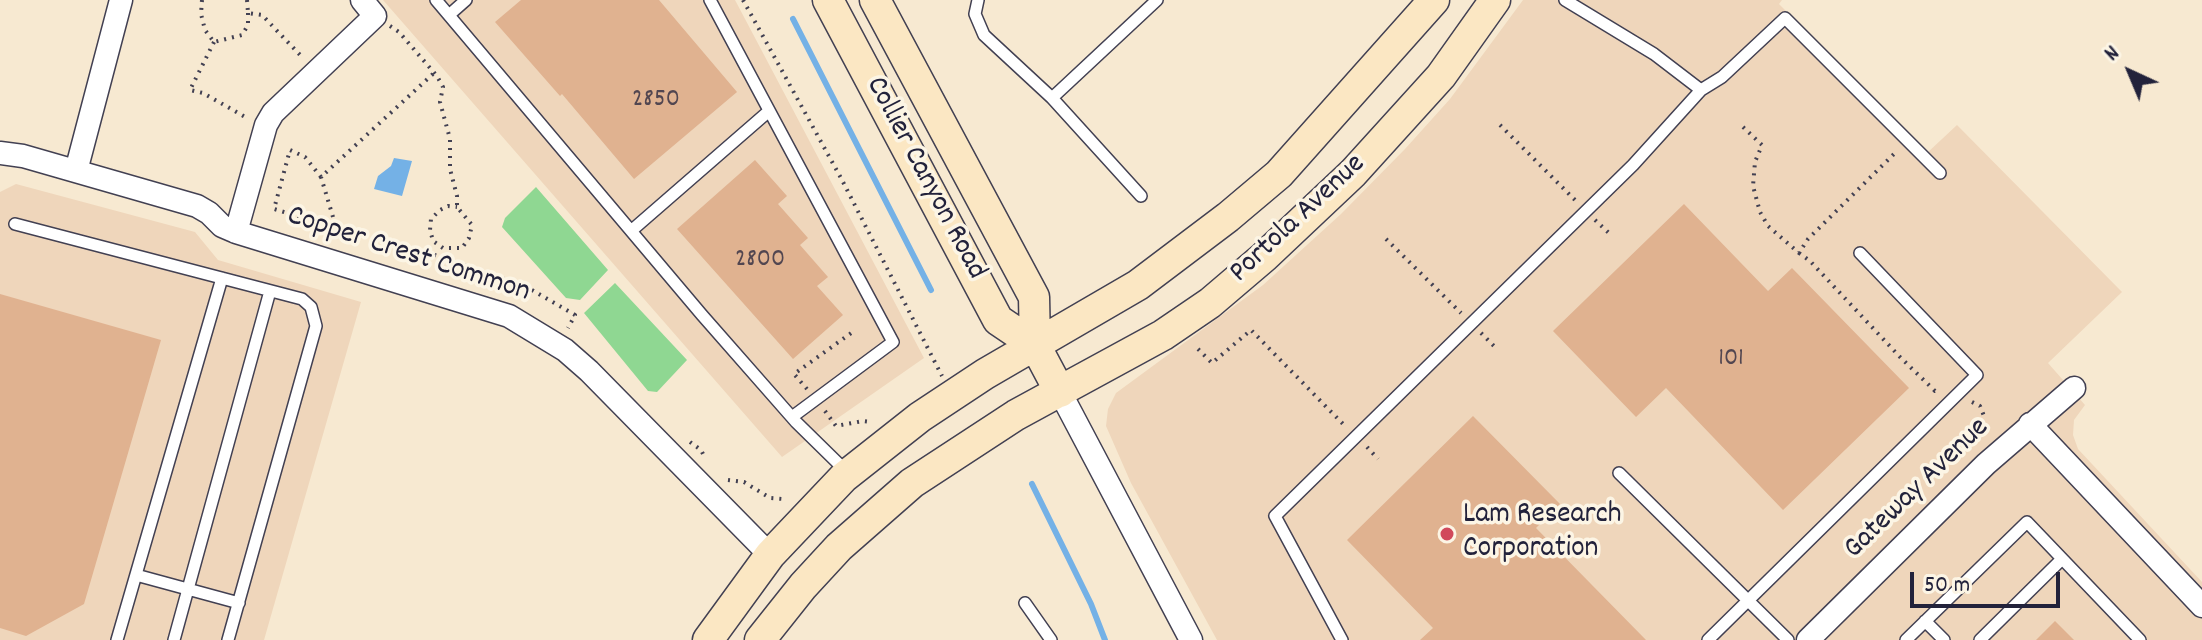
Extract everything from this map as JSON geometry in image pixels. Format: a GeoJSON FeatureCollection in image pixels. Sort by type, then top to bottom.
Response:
{"type":"FeatureCollection","features":[{"type":"Feature","properties":{"kind":"main road","name":"Collier Canyon Road"},"geometry":{"type":"LineString","coordinates":[[828,0],[998,320],[1035,345]]}},
{"type":"Feature","properties":{"kind":"main road","name":"Collier Canyon Road"},"geometry":{"type":"LineString","coordinates":[[875,0],[1034,297],[1035,345],[1060,392]]}},
{"type":"Feature","properties":{"kind":"main road","name":"Portola Avenue"},"geometry":{"type":"LineString","coordinates":[[708,640],[770,555],[849,474],[952,396],[1138,285],[1279,174],[1401,41],[1434,0]]}},
{"type":"Feature","properties":{"kind":"main road","name":"Portola Avenue"},"geometry":{"type":"LineString","coordinates":[[760,640],[803,586],[876,512],[912,483],[1016,415],[1163,335],[1210,303],[1264,257],[1353,173],[1441,76],[1495,0]]}},
{"type":"Feature","properties":{"kind":"street"},"geometry":{"type":"LineString","coordinates":[[76,171],[121,0]]}},
{"type":"Feature","properties":{"kind":"street"},"geometry":{"type":"LineString","coordinates":[[236,232],[266,125],[273,113],[317,71],[368,8]]}},
{"type":"Feature","properties":{"kind":"street","name":"Copper Crest Common"},"geometry":{"type":"LineString","coordinates":[[0,153],[23,156],[197,206],[222,226],[236,232],[476,304],[538,331],[589,371],[770,555]]}},
{"type":"Feature","properties":{"kind":"street","name":"Gateway Avenue"},"geometry":{"type":"LineString","coordinates":[[1808,640],[1986,464],[2074,388]]}},
{"type":"Feature","properties":{"kind":"street","name":"Collier Canyon Road"},"geometry":{"type":"LineString","coordinates":[[1060,392],[1191,640]]}},
{"type":"Feature","properties":{"kind":"street"},"geometry":{"type":"LineString","coordinates":[[2030,424],[2202,606]]}},
{"type":"Feature","properties":{"kind":"lane"},"geometry":{"type":"LineString","coordinates":[[436,0],[792,417],[849,474]]}},
{"type":"Feature","properties":{"kind":"lane"},"geometry":{"type":"LineString","coordinates":[[449,15],[466,0]]}},
{"type":"Feature","properties":{"kind":"lane"},"geometry":{"type":"LineString","coordinates":[[710,0],[893,342],[792,417]]}},
{"type":"Feature","properties":{"kind":"lane"},"geometry":{"type":"LineString","coordinates":[[978,0],[975,14],[984,35],[1052,98],[1141,196]]}},
{"type":"Feature","properties":{"kind":"lane"},"geometry":{"type":"LineString","coordinates":[[1052,98],[1157,0]]}},
{"type":"Feature","properties":{"kind":"lane"},"geometry":{"type":"LineString","coordinates":[[1565,0],[1654,54],[1701,90]]}},
{"type":"Feature","properties":{"kind":"lane"},"geometry":{"type":"LineString","coordinates":[[1342,640],[1275,516],[1633,165],[1701,90],[1722,77],[1785,18],[1940,173]]}},
{"type":"Feature","properties":{"kind":"lane"},"geometry":{"type":"LineString","coordinates":[[631,231],[769,111]]}},
{"type":"Feature","properties":{"kind":"lane"},"geometry":{"type":"LineString","coordinates":[[15,224],[302,299],[311,307],[316,326],[228,640]]}},
{"type":"Feature","properties":{"kind":"lane"},"geometry":{"type":"LineString","coordinates":[[1708,640],[1977,375],[1860,253]]}},
{"type":"Feature","properties":{"kind":"lane"},"geometry":{"type":"LineString","coordinates":[[117,640],[222,278]]}},
{"type":"Feature","properties":{"kind":"lane"},"geometry":{"type":"LineString","coordinates":[[174,640],[270,291]]}},
{"type":"Feature","properties":{"kind":"lane"},"geometry":{"type":"LineString","coordinates":[[1619,473],[1788,640]]}},
{"type":"Feature","properties":{"kind":"lane"},"geometry":{"type":"LineString","coordinates":[[1906,640],[2027,522],[2140,640]]}},
{"type":"Feature","properties":{"kind":"lane"},"geometry":{"type":"LineString","coordinates":[[1980,640],[2062,559]]}},
{"type":"Feature","properties":{"kind":"lane"},"geometry":{"type":"LineString","coordinates":[[136,575],[239,603]]}},
{"type":"Feature","properties":{"kind":"lane"},"geometry":{"type":"LineString","coordinates":[[1025,603],[1051,640]]}},
{"type":"Feature","properties":{"kind":"lane"},"geometry":{"type":"LineString","coordinates":[[1925,621],[1944,640]]}},
{"type":"Feature","properties":{"kind":"path"},"geometry":{"type":"LineString","coordinates":[[202,0],[205,30],[214,42]]}},
{"type":"Feature","properties":{"kind":"path"},"geometry":{"type":"LineString","coordinates":[[247,0],[248,25],[242,35],[214,42],[190,90],[203,93],[246,118],[266,125]]}},
{"type":"Feature","properties":{"kind":"path"},"geometry":{"type":"LineString","coordinates":[[743,0],[841,178],[952,396]]}},
{"type":"Feature","properties":{"kind":"path"},"geometry":{"type":"LineString","coordinates":[[368,8],[399,32],[443,87],[440,102],[450,139],[450,169],[457,207],[472,225],[469,238],[462,248],[443,248],[433,241],[431,219],[448,206],[457,207]]}},
{"type":"Feature","properties":{"kind":"path"},"geometry":{"type":"LineString","coordinates":[[248,13],[262,15],[317,71]]}},
{"type":"Feature","properties":{"kind":"path"},"geometry":{"type":"LineString","coordinates":[[321,177],[434,73]]}},
{"type":"Feature","properties":{"kind":"path"},"geometry":{"type":"LineString","coordinates":[[1500,125],[1610,234]]}},
{"type":"Feature","properties":{"kind":"path"},"geometry":{"type":"LineString","coordinates":[[1743,127],[1762,145],[1755,162],[1753,186],[1760,212],[1768,226],[1810,261],[1935,391],[1946,389],[1957,394],[1980,406],[1984,416]]}},
{"type":"Feature","properties":{"kind":"path"},"geometry":{"type":"LineString","coordinates":[[1799,253],[1808,239],[1908,140]]}},
{"type":"Feature","properties":{"kind":"path"},"geometry":{"type":"LineString","coordinates":[[290,150],[305,157],[321,177],[334,227],[274,209],[290,150]]}},
{"type":"Feature","properties":{"kind":"path"},"geometry":{"type":"LineString","coordinates":[[1386,239],[1496,348]]}},
{"type":"Feature","properties":{"kind":"path"},"geometry":{"type":"LineString","coordinates":[[440,257],[443,248]]}},
{"type":"Feature","properties":{"kind":"path"},"geometry":{"type":"LineString","coordinates":[[1198,349],[1212,363],[1251,330],[1378,459]]}},
{"type":"Feature","properties":{"kind":"shaded area"},"geometry":{"type":"Polygon","coordinates":[[[383,0],[735,0],[924,358],[782,457],[383,0]]]}},
{"type":"Feature","properties":{"kind":"shaded area"},"geometry":{"type":"Polygon","coordinates":[[[1523,0],[1782,0],[1779,4],[1927,153],[1957,125],[2122,292],[2048,363],[2085,405],[2074,420],[2073,435],[2078,449],[2202,582],[2202,640],[1217,640],[1131,483],[1106,426],[1108,409],[1116,393],[1263,285],[1341,214],[1450,99],[1523,0]]]}},
{"type":"Feature","properties":{"kind":"shaded area"},"geometry":{"type":"Polygon","coordinates":[[[16,184],[195,232],[218,260],[361,302],[264,640],[0,640],[0,192],[16,184]]]}},
{"type":"Feature","properties":{"kind":"green space"},"geometry":{"type":"Polygon","coordinates":[[[536,187],[608,270],[580,300],[566,298],[502,227],[505,218],[536,187]]]}},
{"type":"Feature","properties":{"kind":"green space"},"geometry":{"type":"Polygon","coordinates":[[[615,283],[687,360],[657,392],[648,391],[584,313],[615,283]]]}},
{"type":"Feature","properties":{"kind":"water"},"geometry":{"type":"Polygon","coordinates":[[[394,158],[412,161],[402,196],[374,189],[378,176],[391,166],[394,158]]]}},
{"type":"Feature","properties":{"kind":"building"},"geometry":{"type":"Polygon","coordinates":[[[521,0],[659,0],[737,92],[634,179],[562,94],[560,96],[495,22],[521,0]]]}},
{"type":"Feature","properties":{"kind":"building"},"geometry":{"type":"Polygon","coordinates":[[[755,160],[787,196],[778,204],[808,238],[800,245],[828,277],[817,286],[843,315],[793,359],[677,229],[755,160]]]}},
{"type":"Feature","properties":{"kind":"building"},"geometry":{"type":"Polygon","coordinates":[[[1684,204],[1768,291],[1792,268],[1909,388],[1783,510],[1666,388],[1636,417],[1553,331],[1684,204]]]}},
{"type":"Feature","properties":{"kind":"building"},"geometry":{"type":"Polygon","coordinates":[[[0,294],[161,340],[84,604],[26,636],[0,628],[0,294]]]}},
{"type":"Feature","properties":{"kind":"building","name":"Lam Research Corporation"},"geometry":{"type":"Polygon","coordinates":[[[1473,416],[1560,504],[1536,528],[1646,640],[1420,640],[1433,628],[1347,540],[1473,416]]]}},
{"type":"Feature","properties":{"kind":"building"},"geometry":{"type":"Polygon","coordinates":[[[2055,621],[2074,640],[2036,640],[2055,621]]]}},
{"type":"Feature","properties":{"kind":"waterway"},"geometry":{"type":"LineString","coordinates":[[793,19],[931,290]]}},
{"type":"Feature","properties":{"kind":"waterway"},"geometry":{"type":"LineString","coordinates":[[1032,484],[1091,604],[1105,640]]}},
{"type":"Feature","properties":{"kind":"place","name":"Lam Research Corporation"},"geometry":{"type":"Point","coordinates":[1447,534]}}]}
